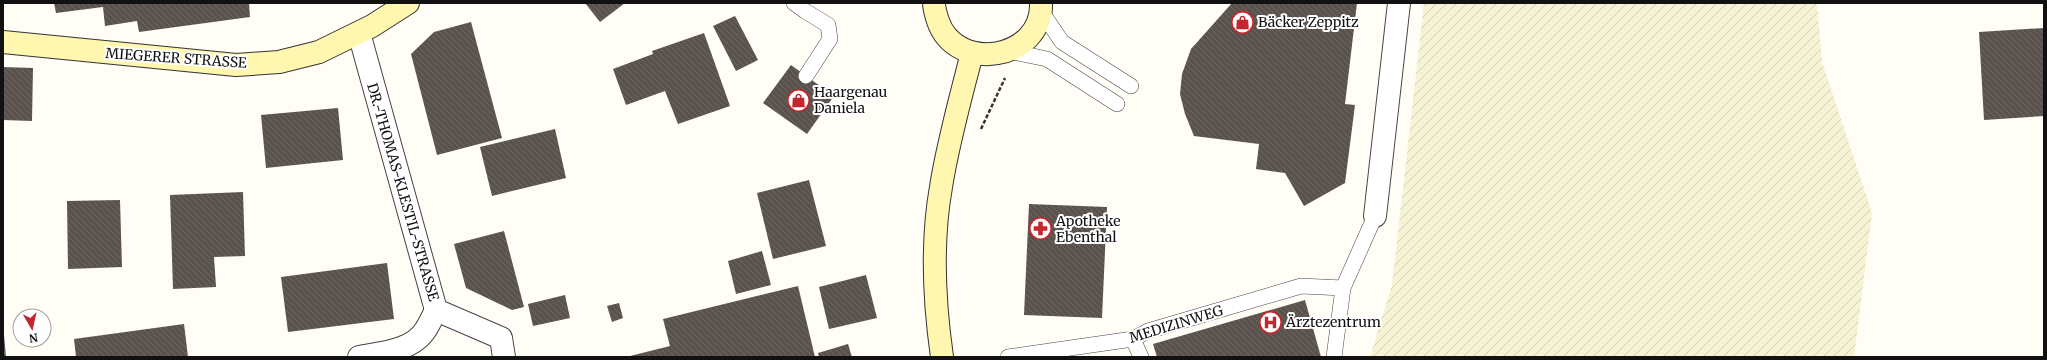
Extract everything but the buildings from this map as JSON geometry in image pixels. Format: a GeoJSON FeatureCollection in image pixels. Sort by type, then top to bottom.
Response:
{"type":"FeatureCollection","features":[{"type":"Feature","properties":{"kind":"main road","name":"MIEGERER STRASSE"},"geometry":{"type":"LineString","coordinates":[[3,42],[236,65],[278,62],[319,52],[358,33],[408,3]]}},
{"type":"Feature","properties":{"kind":"main road"},"geometry":{"type":"LineString","coordinates":[[934,3],[940,27],[954,43],[972,53],[991,55],[1009,51],[1021,44],[1030,35],[1037,24],[1041,7]]}},
{"type":"Feature","properties":{"kind":"main road"},"geometry":{"type":"LineString","coordinates":[[942,357],[935,286],[935,235],[940,188],[950,140],[972,53]]}},
{"type":"Feature","properties":{"kind":"street"},"geometry":{"type":"LineString","coordinates":[[1375,216],[1399,3]]}},
{"type":"Feature","properties":{"kind":"street","name":"DR.-THOMAS-KLESTIL-STRASSE"},"geometry":{"type":"LineString","coordinates":[[358,33],[436,310],[501,338],[504,357]]}},
{"type":"Feature","properties":{"kind":"street"},"geometry":{"type":"LineString","coordinates":[[359,357],[390,352],[413,343],[425,330],[436,310]]}},
{"type":"Feature","properties":{"kind":"lane"},"geometry":{"type":"LineString","coordinates":[[794,3],[804,11],[828,25],[830,39],[806,76]]}},
{"type":"Feature","properties":{"kind":"lane"},"geometry":{"type":"LineString","coordinates":[[1041,7],[1062,42],[1131,86]]}},
{"type":"Feature","properties":{"kind":"lane"},"geometry":{"type":"LineString","coordinates":[[1009,51],[1047,59],[1116,104]]}},
{"type":"Feature","properties":{"kind":"lane"},"geometry":{"type":"LineString","coordinates":[[1334,357],[1342,288],[1375,216]]}},
{"type":"Feature","properties":{"kind":"lane","name":"MEDIZINWEG"},"geometry":{"type":"LineString","coordinates":[[1013,357],[1133,339],[1148,331],[1301,286],[1342,288]]}},
{"type":"Feature","properties":{"kind":"lane"},"geometry":{"type":"LineString","coordinates":[[1133,339],[1141,357]]}},
{"type":"Feature","properties":{"kind":"path"},"geometry":{"type":"LineString","coordinates":[[980,131],[1006,76]]}},
{"type":"Feature","properties":{"kind":"shaded area"},"geometry":{"type":"Polygon","coordinates":[[[1424,3],[1817,3],[1822,62],[1872,213],[1854,357],[1370,357],[1392,285],[1424,3]]]}},
{"type":"Feature","properties":{"kind":"place","name":"Bäcker Zeppitz"},"geometry":{"type":"Point","coordinates":[1242,22]}},
{"type":"Feature","properties":{"kind":"place","name":"Haargenau Daniela"},"geometry":{"type":"Point","coordinates":[799,100]}},
{"type":"Feature","properties":{"kind":"place","name":"Apotheke Ebenthal"},"geometry":{"type":"Point","coordinates":[1040,229]}},
{"type":"Feature","properties":{"kind":"place","name":"Ärztezentrum"},"geometry":{"type":"Point","coordinates":[1270,322]}}]}
